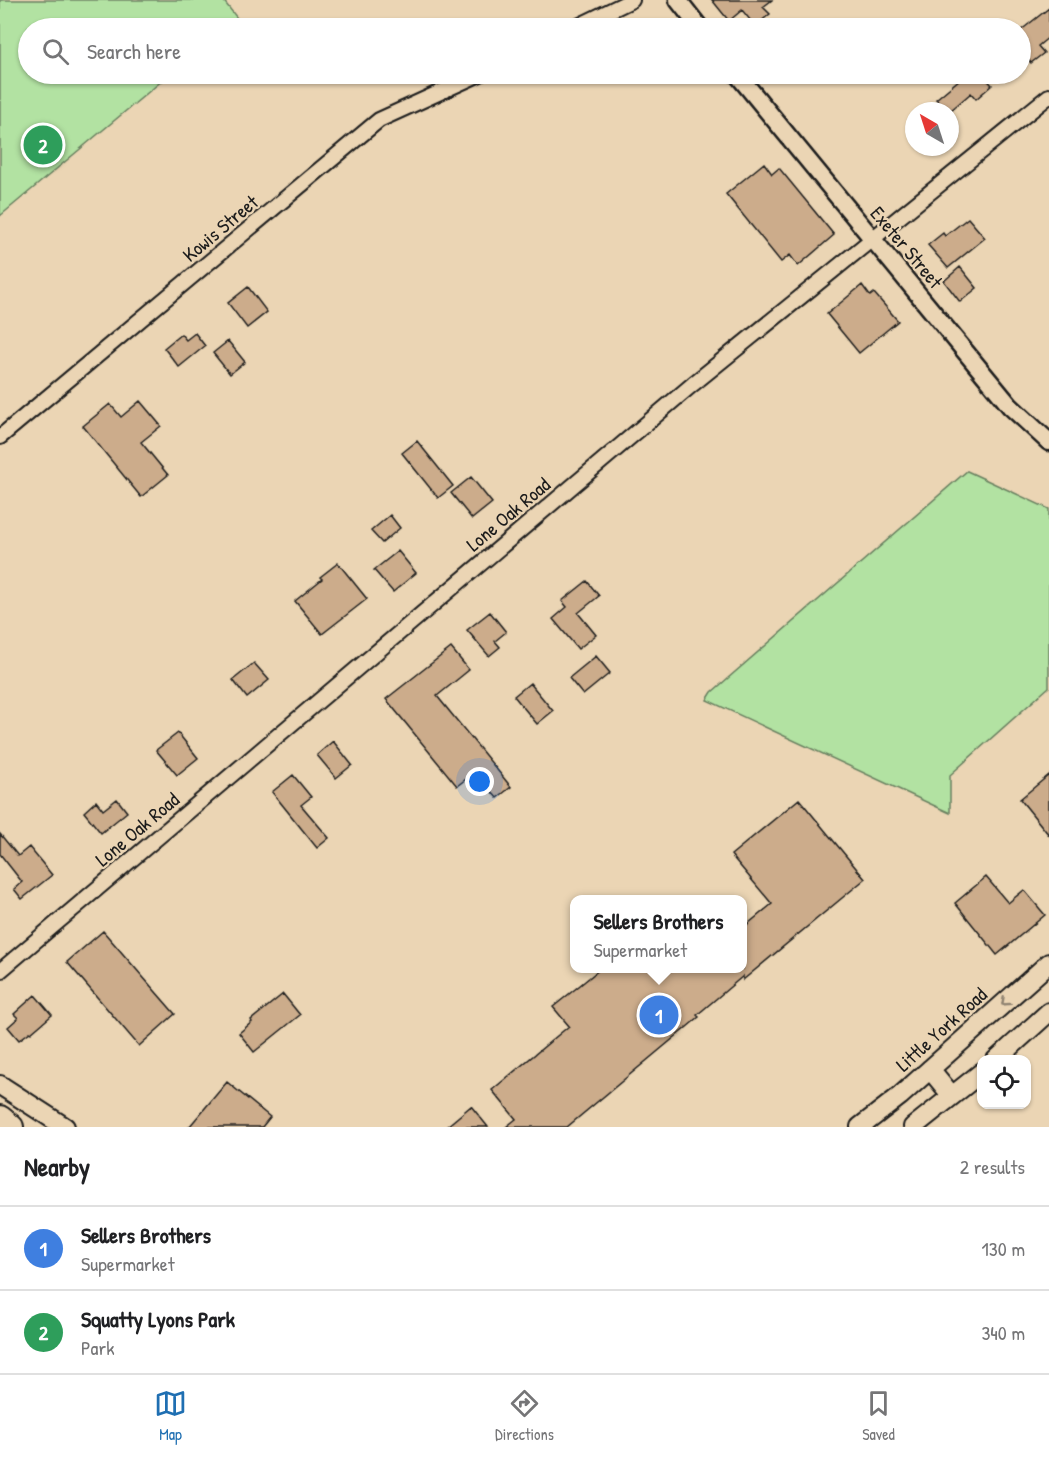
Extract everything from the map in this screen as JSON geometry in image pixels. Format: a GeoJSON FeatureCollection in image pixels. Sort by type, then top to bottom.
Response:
{"type":"FeatureCollection","features":[{"type":"Feature","properties":{"kind":"highway"},"geometry":{"type":"LineString","coordinates":[[0,1118],[11,1127]]}},
{"type":"Feature","properties":{"kind":"main road","name":"Little York Road"},"geometry":{"type":"LineString","coordinates":[[860,1127],[900,1096],[1049,963]]}},
{"type":"Feature","properties":{"kind":"main road"},"geometry":{"type":"LineString","coordinates":[[1001,1055],[1049,1012]]}},
{"type":"Feature","properties":{"kind":"main road"},"geometry":{"type":"LineString","coordinates":[[930,1069],[952,1096]]}},
{"type":"Feature","properties":{"kind":"main road"},"geometry":{"type":"LineString","coordinates":[[917,1124],[977,1075]]}},
{"type":"Feature","properties":{"kind":"main road"},"geometry":{"type":"LineString","coordinates":[[0,1085],[65,1127]]}},
{"type":"Feature","properties":{"kind":"main road"},"geometry":{"type":"LineString","coordinates":[[0,1094],[42,1127]]}},
{"type":"Feature","properties":{"kind":"main road"},"geometry":{"type":"LineString","coordinates":[[855,1127],[900,1096]]}},
{"type":"Feature","properties":{"kind":"street"},"geometry":{"type":"LineString","coordinates":[[595,18],[632,0]]}},
{"type":"Feature","properties":{"kind":"street"},"geometry":{"type":"LineString","coordinates":[[678,0],[692,18]]}},
{"type":"Feature","properties":{"kind":"street","name":"Kowis Street"},"geometry":{"type":"LineString","coordinates":[[0,437],[380,120],[458,84]]}},
{"type":"Feature","properties":{"kind":"street","name":"Exeter Street"},"geometry":{"type":"LineString","coordinates":[[745,84],[1010,406],[1049,442]]}},
{"type":"Feature","properties":{"kind":"street","name":"Lone Oak Road"},"geometry":{"type":"LineString","coordinates":[[0,971],[693,384],[1049,96]]}},
{"type":"Feature","properties":{"kind":"green space"},"geometry":{"type":"Polygon","coordinates":[[[0,0],[223,0],[237,18],[18,18],[18,84],[158,84],[0,216],[0,0]]]}},
{"type":"Feature","properties":{"kind":"green space"},"geometry":{"type":"Polygon","coordinates":[[[967,471],[1049,509],[1049,687],[950,775],[950,813],[707,700],[712,692],[967,471]]]}},
{"type":"Feature","properties":{"kind":"building"},"geometry":{"type":"Polygon","coordinates":[[[712,0],[772,0],[763,7],[770,14],[765,18],[748,18],[742,10],[733,18],[727,18],[712,0]]]}},
{"type":"Feature","properties":{"kind":"building"},"geometry":{"type":"Polygon","coordinates":[[[1049,8],[1049,37],[1038,46],[1044,53],[1031,63],[1031,22],[1049,8]]]}},
{"type":"Feature","properties":{"kind":"building"},"geometry":{"type":"Polygon","coordinates":[[[954,84],[992,85],[976,99],[971,93],[959,103],[939,102],[936,99],[954,84]]]}},
{"type":"Feature","properties":{"kind":"building"},"geometry":{"type":"Polygon","coordinates":[[[764,163],[772,174],[779,168],[834,235],[798,266],[790,255],[781,262],[726,194],[764,163]]]}},
{"type":"Feature","properties":{"kind":"building"},"geometry":{"type":"Polygon","coordinates":[[[968,218],[985,238],[948,268],[928,245],[943,233],[945,236],[968,218]]]}},
{"type":"Feature","properties":{"kind":"building"},"geometry":{"type":"Polygon","coordinates":[[[960,267],[977,288],[960,302],[944,281],[960,267]]]}},
{"type":"Feature","properties":{"kind":"building"},"geometry":{"type":"Polygon","coordinates":[[[862,285],[870,296],[874,293],[898,321],[859,353],[827,314],[862,285]]]}},
{"type":"Feature","properties":{"kind":"building"},"geometry":{"type":"Polygon","coordinates":[[[248,287],[267,312],[247,328],[228,303],[248,287]]]}},
{"type":"Feature","properties":{"kind":"building"},"geometry":{"type":"Polygon","coordinates":[[[195,333],[205,346],[179,367],[164,348],[181,334],[186,340],[195,333]]]}},
{"type":"Feature","properties":{"kind":"building"},"geometry":{"type":"Polygon","coordinates":[[[228,341],[245,362],[230,374],[213,353],[228,341]]]}},
{"type":"Feature","properties":{"kind":"building"},"geometry":{"type":"Polygon","coordinates":[[[140,401],[161,426],[141,442],[168,475],[141,497],[83,426],[110,404],[121,417],[140,401]]]}},
{"type":"Feature","properties":{"kind":"building"},"geometry":{"type":"Polygon","coordinates":[[[417,441],[453,486],[438,498],[402,453],[417,441]]]}},
{"type":"Feature","properties":{"kind":"building"},"geometry":{"type":"Polygon","coordinates":[[[471,477],[492,503],[472,519],[451,493],[471,477]]]}},
{"type":"Feature","properties":{"kind":"building"},"geometry":{"type":"Polygon","coordinates":[[[390,515],[400,528],[382,543],[371,531],[390,515]]]}},
{"type":"Feature","properties":{"kind":"building"},"geometry":{"type":"Polygon","coordinates":[[[398,551],[416,573],[393,592],[374,570],[398,551]]]}},
{"type":"Feature","properties":{"kind":"building"},"geometry":{"type":"Polygon","coordinates":[[[338,563],[367,599],[322,634],[295,601],[338,563]]]}},
{"type":"Feature","properties":{"kind":"building"},"geometry":{"type":"Polygon","coordinates":[[[587,581],[599,596],[578,613],[596,635],[578,649],[553,619],[567,607],[562,601],[587,581]]]}},
{"type":"Feature","properties":{"kind":"building"},"geometry":{"type":"Polygon","coordinates":[[[490,612],[506,632],[495,641],[500,647],[489,656],[467,630],[490,612]]]}},
{"type":"Feature","properties":{"kind":"building"},"geometry":{"type":"Polygon","coordinates":[[[451,648],[469,670],[437,696],[511,787],[497,798],[475,772],[457,786],[386,699],[451,648]]]}},
{"type":"Feature","properties":{"kind":"building"},"geometry":{"type":"Polygon","coordinates":[[[596,656],[610,673],[583,695],[569,678],[596,656]]]}},
{"type":"Feature","properties":{"kind":"building"},"geometry":{"type":"Polygon","coordinates":[[[254,663],[269,680],[247,698],[233,680],[254,663]]]}},
{"type":"Feature","properties":{"kind":"building"},"geometry":{"type":"Polygon","coordinates":[[[530,683],[553,711],[537,724],[514,696],[530,683]]]}},
{"type":"Feature","properties":{"kind":"building"},"geometry":{"type":"Polygon","coordinates":[[[178,733],[198,758],[177,775],[156,750],[178,733]]]}},
{"type":"Feature","properties":{"kind":"building"},"geometry":{"type":"Polygon","coordinates":[[[333,741],[352,765],[336,778],[317,755],[333,741]]]}},
{"type":"Feature","properties":{"kind":"building"},"geometry":{"type":"Polygon","coordinates":[[[293,775],[311,797],[301,805],[329,838],[317,848],[272,792],[293,775]]]}},
{"type":"Feature","properties":{"kind":"building"},"geometry":{"type":"Polygon","coordinates":[[[1049,775],[1049,835],[1020,799],[1049,775]]]}},
{"type":"Feature","properties":{"kind":"building"},"geometry":{"type":"Polygon","coordinates":[[[117,799],[127,812],[101,833],[84,812],[96,801],[103,810],[117,799]]]}},
{"type":"Feature","properties":{"kind":"building"},"geometry":{"type":"Polygon","coordinates":[[[799,799],[865,879],[743,980],[743,976],[697,1015],[699,1017],[567,1127],[506,1127],[516,1119],[492,1090],[569,1026],[553,1007],[595,973],[747,973],[747,925],[772,904],[731,855],[799,799]]]}},
{"type":"Feature","properties":{"kind":"building"},"geometry":{"type":"Polygon","coordinates":[[[0,834],[18,856],[29,847],[52,875],[22,899],[14,889],[22,882],[0,854],[0,834]]]}},
{"type":"Feature","properties":{"kind":"building"},"geometry":{"type":"Polygon","coordinates":[[[986,877],[1008,903],[1024,890],[1045,915],[997,955],[955,903],[986,877]]]}},
{"type":"Feature","properties":{"kind":"building"},"geometry":{"type":"Polygon","coordinates":[[[103,931],[175,1014],[139,1046],[67,962],[103,931]]]}},
{"type":"Feature","properties":{"kind":"building"},"geometry":{"type":"Polygon","coordinates":[[[283,994],[300,1015],[254,1052],[239,1033],[283,994]]]}},
{"type":"Feature","properties":{"kind":"building"},"geometry":{"type":"Polygon","coordinates":[[[35,995],[52,1015],[19,1040],[8,1027],[18,1018],[14,1014],[35,995]]]}},
{"type":"Feature","properties":{"kind":"building"},"geometry":{"type":"Polygon","coordinates":[[[227,1082],[270,1117],[262,1127],[189,1127],[227,1082]]]}},
{"type":"Feature","properties":{"kind":"building"},"geometry":{"type":"Polygon","coordinates":[[[471,1106],[488,1127],[446,1127],[471,1106]]]}},
{"type":"Feature","properties":{"kind":"place","name":"Squatty Lyons Park"},"geometry":{"type":"Point","coordinates":[43,145]}},
{"type":"Feature","properties":{"kind":"place","name":"Sellers Brothers"},"geometry":{"type":"Point","coordinates":[659,1015]}}]}
